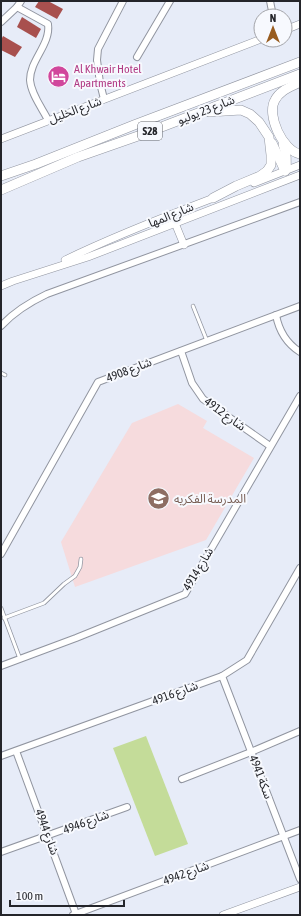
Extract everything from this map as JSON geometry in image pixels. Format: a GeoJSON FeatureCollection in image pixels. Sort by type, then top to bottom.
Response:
{"type":"FeatureCollection","features":[{"type":"Feature","properties":{"kind":"main road","name":"شارع 23 يوليو"},"geometry":{"type":"LineString","coordinates":[[1,176],[36,164],[300,62]]}},
{"type":"Feature","properties":{"kind":"main road","name":"شارع 23 يوليو"},"geometry":{"type":"LineString","coordinates":[[1,190],[78,157],[200,113],[300,74]]}},
{"type":"Feature","properties":{"kind":"main road"},"geometry":{"type":"LineString","coordinates":[[285,171],[287,156],[273,115],[273,104],[279,94],[285,89],[300,82]]}},
{"type":"Feature","properties":{"kind":"main road"},"geometry":{"type":"LineString","coordinates":[[200,113],[235,110],[246,112],[260,122],[285,171]]}},
{"type":"Feature","properties":{"kind":"main road"},"geometry":{"type":"LineString","coordinates":[[213,198],[260,176],[267,171],[271,165],[269,137]]}},
{"type":"Feature","properties":{"kind":"main road"},"geometry":{"type":"LineString","coordinates":[[282,140],[289,148],[300,154]]}},
{"type":"Feature","properties":{"kind":"street"},"geometry":{"type":"LineString","coordinates":[[1,22],[22,1]]}},
{"type":"Feature","properties":{"kind":"street"},"geometry":{"type":"LineString","coordinates":[[104,100],[97,60],[98,49],[123,1]]}},
{"type":"Feature","properties":{"kind":"street"},"geometry":{"type":"LineString","coordinates":[[137,57],[170,1]]}},
{"type":"Feature","properties":{"kind":"street"},"geometry":{"type":"LineString","coordinates":[[17,7],[48,24],[49,30],[31,74],[30,81],[48,120]]}},
{"type":"Feature","properties":{"kind":"street","name":"شارع الخليل"},"geometry":{"type":"LineString","coordinates":[[1,139],[253,42]]}},
{"type":"Feature","properties":{"kind":"street","name":"شارع المها"},"geometry":{"type":"LineString","coordinates":[[44,270],[86,250],[213,198],[300,165]]}},
{"type":"Feature","properties":{"kind":"street"},"geometry":{"type":"LineString","coordinates":[[251,194],[277,178],[285,171],[289,174],[299,175]]}},
{"type":"Feature","properties":{"kind":"street","name":"شارع المها"},"geometry":{"type":"LineString","coordinates":[[1,286],[44,270],[88,257],[299,175]]}},
{"type":"Feature","properties":{"kind":"street"},"geometry":{"type":"LineString","coordinates":[[1,326],[13,314],[32,301],[47,294],[300,202]]}},
{"type":"Feature","properties":{"kind":"street"},"geometry":{"type":"LineString","coordinates":[[175,223],[184,245]]}},
{"type":"Feature","properties":{"kind":"street","name":"4908 شارع"},"geometry":{"type":"LineString","coordinates":[[1,554],[3,544],[98,382],[300,306]]}},
{"type":"Feature","properties":{"kind":"street"},"geometry":{"type":"LineString","coordinates":[[276,314],[283,336],[290,345],[300,352]]}},
{"type":"Feature","properties":{"kind":"street","name":"4912 شارع"},"geometry":{"type":"LineString","coordinates":[[182,351],[192,383],[203,399],[270,446]]}},
{"type":"Feature","properties":{"kind":"street","name":"4914 شارع"},"geometry":{"type":"LineString","coordinates":[[1,666],[76,638],[185,594],[300,396]]}},
{"type":"Feature","properties":{"kind":"street","name":"4916 شارع"},"geometry":{"type":"LineString","coordinates":[[1,756],[222,676],[247,660],[300,568]]}},
{"type":"Feature","properties":{"kind":"street","name":"سكة 4941"},"geometry":{"type":"LineString","coordinates":[[222,676],[300,879]]}},
{"type":"Feature","properties":{"kind":"street"},"geometry":{"type":"LineString","coordinates":[[182,779],[300,731]]}},
{"type":"Feature","properties":{"kind":"street","name":"4944 شارع"},"geometry":{"type":"LineString","coordinates":[[16,751],[75,914]]}},
{"type":"Feature","properties":{"kind":"street","name":"4946 شارع"},"geometry":{"type":"LineString","coordinates":[[1,852],[127,807]]}},
{"type":"Feature","properties":{"kind":"street","name":"4942 شارع"},"geometry":{"type":"LineString","coordinates":[[75,914],[300,830]]}},
{"type":"Feature","properties":{"kind":"street"},"geometry":{"type":"LineString","coordinates":[[223,915],[300,887]]}},
{"type":"Feature","properties":{"kind":"lane"},"geometry":{"type":"LineString","coordinates":[[194,306],[207,341]]}},
{"type":"Feature","properties":{"kind":"lane"},"geometry":{"type":"LineString","coordinates":[[1,373],[5,375]]}},
{"type":"Feature","properties":{"kind":"lane"},"geometry":{"type":"LineString","coordinates":[[4,618],[44,603],[64,584],[76,576],[80,567],[81,559]]}},
{"type":"Feature","properties":{"kind":"lane"},"geometry":{"type":"LineString","coordinates":[[1,608],[20,659]]}},
{"type":"Feature","properties":{"kind":"shaded area","name":"المدرسة الفكريه"},"geometry":{"type":"Polygon","coordinates":[[[178,404],[207,421],[203,428],[254,458],[206,540],[75,587],[61,542],[132,423],[178,404]]]}},
{"type":"Feature","properties":{"kind":"green space"},"geometry":{"type":"Polygon","coordinates":[[[146,736],[188,844],[155,856],[113,748],[146,736]]]}},
{"type":"Feature","properties":{"kind":"building"},"geometry":{"type":"Polygon","coordinates":[[[39,1],[48,1],[63,9],[57,19],[35,7],[39,1]]]}},
{"type":"Feature","properties":{"kind":"building"},"geometry":{"type":"Polygon","coordinates":[[[22,17],[41,29],[36,38],[17,27],[22,17]]]}},
{"type":"Feature","properties":{"kind":"building"},"geometry":{"type":"Polygon","coordinates":[[[3,36],[22,47],[15,57],[1,50],[1,40],[3,36]]]}},
{"type":"Feature","properties":{"kind":"place","name":"Al Khwair Hotel Apartments"},"geometry":{"type":"Point","coordinates":[58,76]}},
{"type":"Feature","properties":{"kind":"place","name":"المدرسة الفكريه"},"geometry":{"type":"Point","coordinates":[158,499]}}]}
